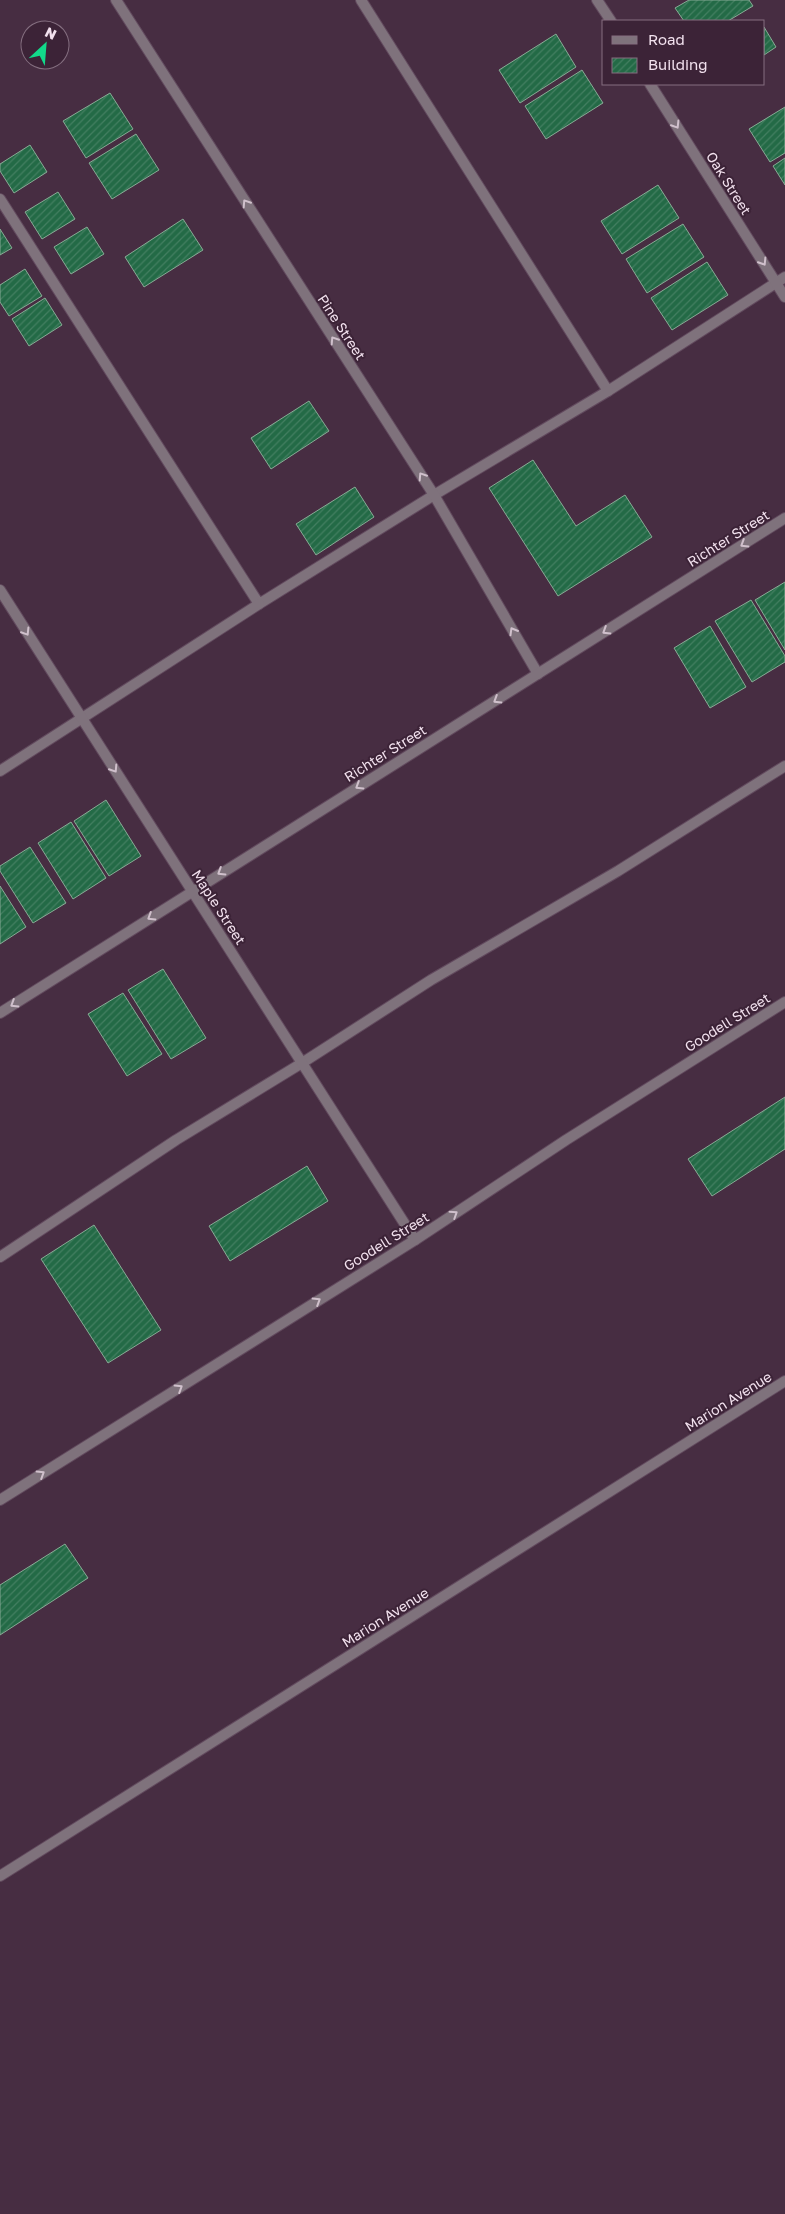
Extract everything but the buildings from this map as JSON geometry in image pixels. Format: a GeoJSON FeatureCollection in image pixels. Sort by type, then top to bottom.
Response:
{"type":"FeatureCollection","features":[{"type":"Feature","properties":{"kind":"street","name":"Pine Street"},"geometry":{"type":"LineString","coordinates":[[116,0],[434,496],[538,674]]}},
{"type":"Feature","properties":{"kind":"street"},"geometry":{"type":"LineString","coordinates":[[361,0],[608,391]]}},
{"type":"Feature","properties":{"kind":"street"},"geometry":{"type":"LineString","coordinates":[[597,0],[609,20]]}},
{"type":"Feature","properties":{"kind":"street","name":"Oak Street"},"geometry":{"type":"LineString","coordinates":[[651,85],[780,280],[785,297]]}},
{"type":"Feature","properties":{"kind":"street"},"geometry":{"type":"LineString","coordinates":[[0,199],[259,604]]}},
{"type":"Feature","properties":{"kind":"street"},"geometry":{"type":"LineString","coordinates":[[0,771],[259,604],[608,391],[780,280]]}},
{"type":"Feature","properties":{"kind":"street","name":"Richter Street"},"geometry":{"type":"LineString","coordinates":[[0,1012],[785,518]]}},
{"type":"Feature","properties":{"kind":"street","name":"Maple Street"},"geometry":{"type":"LineString","coordinates":[[0,590],[415,1240]]}},
{"type":"Feature","properties":{"kind":"street"},"geometry":{"type":"LineString","coordinates":[[0,1257],[176,1140],[302,1063],[431,980],[618,871],[785,766]]}},
{"type":"Feature","properties":{"kind":"street","name":"Goodell Street"},"geometry":{"type":"LineString","coordinates":[[0,1500],[415,1240],[566,1140],[785,1002]]}},
{"type":"Feature","properties":{"kind":"street","name":"Marion Avenue"},"geometry":{"type":"LineString","coordinates":[[0,1876],[785,1381]]}}]}
